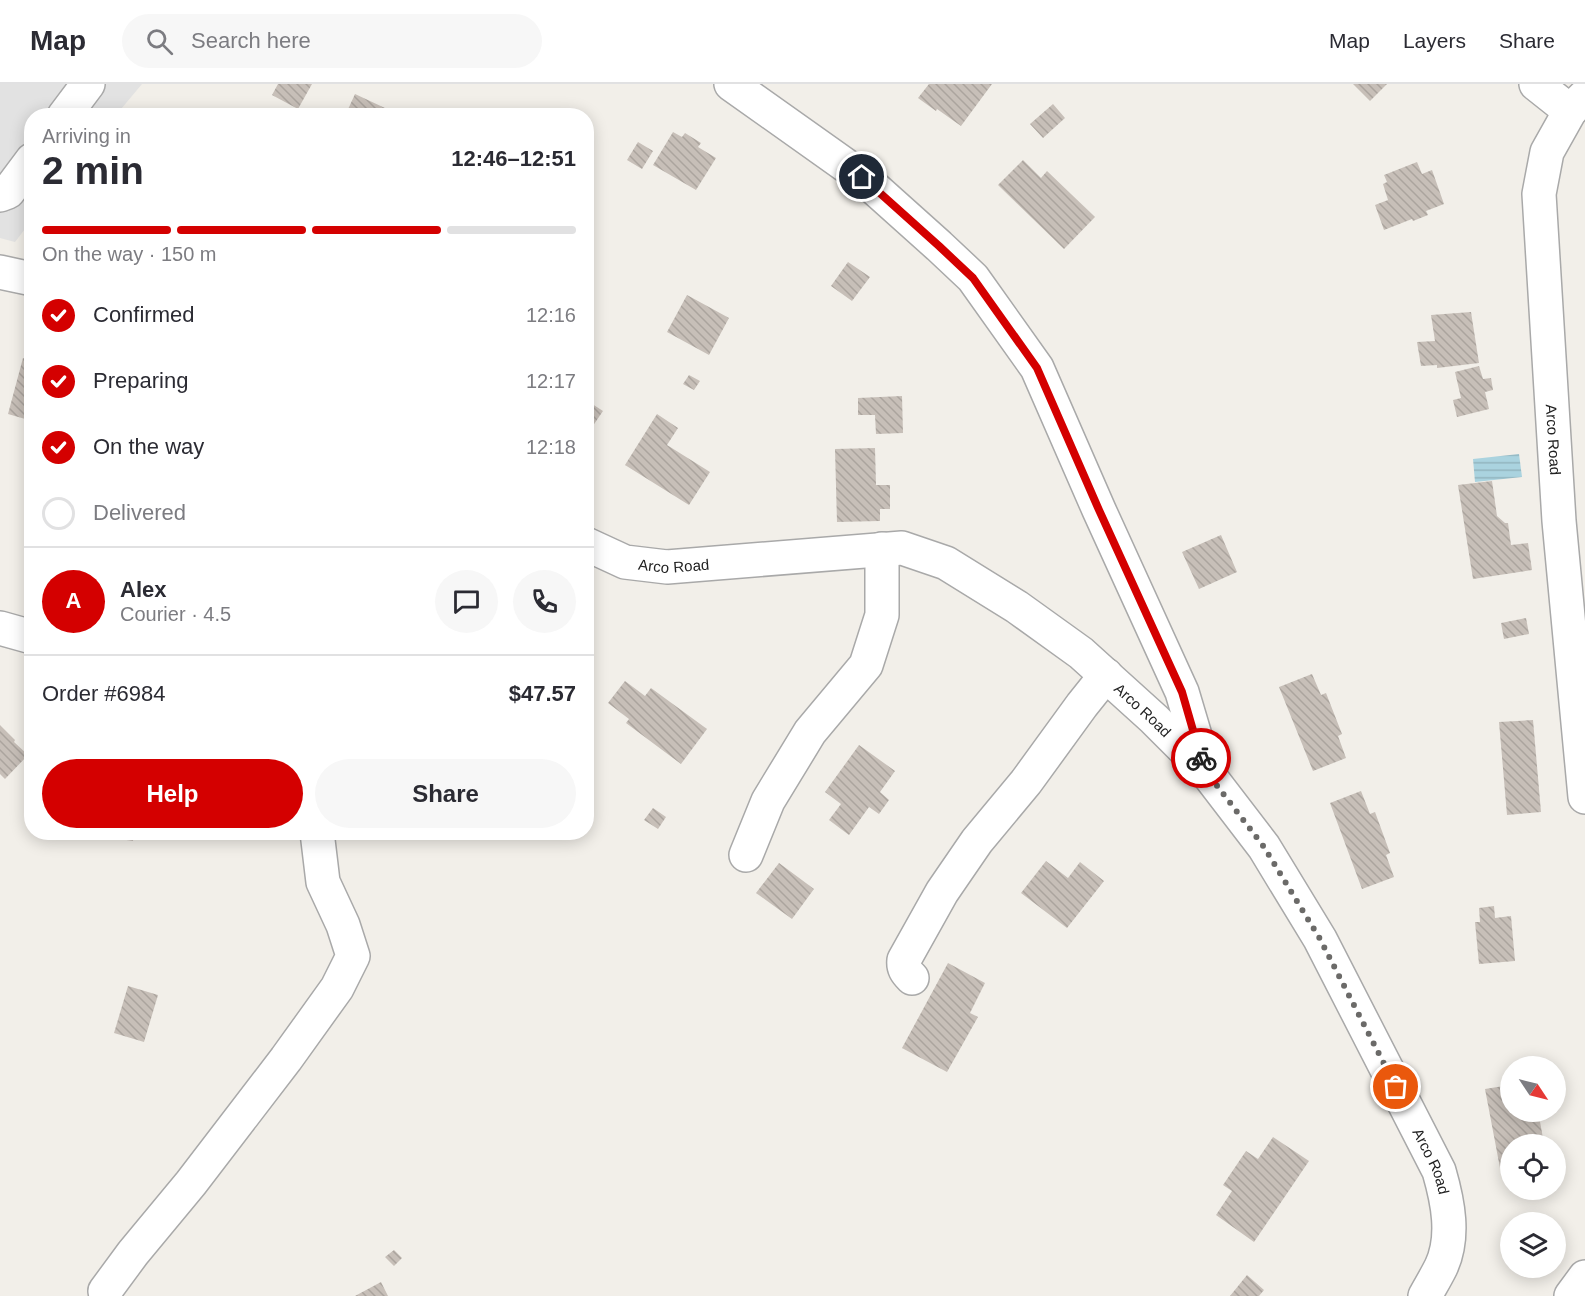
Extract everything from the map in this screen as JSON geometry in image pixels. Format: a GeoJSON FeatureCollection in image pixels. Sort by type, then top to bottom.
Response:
{"type":"FeatureCollection","features":[{"type":"Feature","properties":{"kind":"street"},"geometry":{"type":"LineString","coordinates":[[70,108],[88,84]]}},
{"type":"Feature","properties":{"kind":"street"},"geometry":{"type":"LineString","coordinates":[[731,84],[862,177],[939,246],[973,278],[1037,368],[1182,692],[1205,770]]}},
{"type":"Feature","properties":{"kind":"street"},"geometry":{"type":"LineString","coordinates":[[1536,84],[1578,104]]}},
{"type":"Feature","properties":{"kind":"street","name":"Arco Road"},"geometry":{"type":"LineString","coordinates":[[1578,104],[1546,152],[1539,194],[1559,521],[1585,797]]}},
{"type":"Feature","properties":{"kind":"street"},"geometry":{"type":"LineString","coordinates":[[0,195],[8,192],[24,171]]}},
{"type":"Feature","properties":{"kind":"street"},"geometry":{"type":"LineString","coordinates":[[0,272],[24,277]]}},
{"type":"Feature","properties":{"kind":"street","name":"Arco Road"},"geometry":{"type":"LineString","coordinates":[[594,548],[625,562],[667,567],[903,548],[946,563],[1017,607],[1081,653],[1106,675],[1205,770],[1264,847],[1320,939],[1439,1171],[1449,1215],[1448,1245],[1442,1266],[1425,1296]]}},
{"type":"Feature","properties":{"kind":"street"},"geometry":{"type":"LineString","coordinates":[[746,855],[768,801],[810,732],[866,665],[882,615],[882,549]]}},
{"type":"Feature","properties":{"kind":"street"},"geometry":{"type":"LineString","coordinates":[[912,978],[903,966],[904,960],[942,892],[978,841],[1026,782],[1106,675]]}},
{"type":"Feature","properties":{"kind":"street"},"geometry":{"type":"LineString","coordinates":[[106,1296],[105,1291],[133,1253],[191,1183],[292,1050],[337,988],[353,956],[343,925],[323,882],[318,840]]}},
{"type":"Feature","properties":{"kind":"street"},"geometry":{"type":"LineString","coordinates":[[1571,1296],[1585,1277]]}},
{"type":"Feature","properties":{"kind":"shaded area"},"geometry":{"type":"Polygon","coordinates":[[[0,84],[142,84],[122,108],[24,108],[24,230],[15,242],[0,238],[0,84]]]}},
{"type":"Feature","properties":{"kind":"water"},"geometry":{"type":"Polygon","coordinates":[[[1519,454],[1522,477],[1475,482],[1473,459],[1519,454]]]}},
{"type":"Feature","properties":{"kind":"building"},"geometry":{"type":"Polygon","coordinates":[[[278,84],[312,84],[299,108],[272,95],[278,84]]]}},
{"type":"Feature","properties":{"kind":"building"},"geometry":{"type":"Polygon","coordinates":[[[929,84],[992,84],[961,126],[918,98],[929,84]]]}},
{"type":"Feature","properties":{"kind":"building"},"geometry":{"type":"Polygon","coordinates":[[[1353,84],[1387,84],[1370,101],[1353,84]]]}},
{"type":"Feature","properties":{"kind":"building"},"geometry":{"type":"Polygon","coordinates":[[[355,94],[385,108],[349,108],[355,94]]]}},
{"type":"Feature","properties":{"kind":"building"},"geometry":{"type":"Polygon","coordinates":[[[1053,104],[1065,118],[1043,138],[1030,124],[1053,104]]]}},
{"type":"Feature","properties":{"kind":"building"},"geometry":{"type":"Polygon","coordinates":[[[673,132],[682,137],[685,133],[701,143],[698,147],[716,158],[696,190],[653,165],[673,132]]]}},
{"type":"Feature","properties":{"kind":"building"},"geometry":{"type":"Polygon","coordinates":[[[638,142],[653,151],[642,169],[627,160],[638,142]]]}},
{"type":"Feature","properties":{"kind":"building"},"geometry":{"type":"Polygon","coordinates":[[[1023,160],[1041,178],[1047,171],[1095,217],[1064,249],[998,185],[1023,160]]]}},
{"type":"Feature","properties":{"kind":"building"},"geometry":{"type":"Polygon","coordinates":[[[1417,162],[1422,174],[1432,170],[1444,204],[1426,211],[1428,215],[1384,230],[1375,205],[1388,200],[1383,184],[1387,182],[1384,175],[1417,162]]]}},
{"type":"Feature","properties":{"kind":"building"},"geometry":{"type":"Polygon","coordinates":[[[848,262],[870,277],[852,301],[831,286],[848,262]]]}},
{"type":"Feature","properties":{"kind":"building"},"geometry":{"type":"Polygon","coordinates":[[[687,295],[729,318],[709,355],[667,332],[687,295]]]}},
{"type":"Feature","properties":{"kind":"building"},"geometry":{"type":"Polygon","coordinates":[[[1471,312],[1479,363],[1437,368],[1437,365],[1421,366],[1417,342],[1435,341],[1431,315],[1471,312]]]}},
{"type":"Feature","properties":{"kind":"building"},"geometry":{"type":"Polygon","coordinates":[[[23,358],[24,358],[24,419],[8,414],[23,358]]]}},
{"type":"Feature","properties":{"kind":"building"},"geometry":{"type":"Polygon","coordinates":[[[1479,366],[1483,379],[1491,378],[1493,390],[1485,392],[1489,409],[1457,417],[1453,400],[1461,398],[1455,372],[1479,366]]]}},
{"type":"Feature","properties":{"kind":"building"},"geometry":{"type":"Polygon","coordinates":[[[689,375],[700,381],[694,390],[683,384],[689,375]]]}},
{"type":"Feature","properties":{"kind":"building"},"geometry":{"type":"Polygon","coordinates":[[[902,396],[903,433],[876,434],[875,415],[858,415],[858,398],[902,396]]]}},
{"type":"Feature","properties":{"kind":"building"},"geometry":{"type":"Polygon","coordinates":[[[594,405],[603,411],[594,424],[594,405]]]}},
{"type":"Feature","properties":{"kind":"building"},"geometry":{"type":"Polygon","coordinates":[[[657,414],[678,428],[667,445],[710,472],[689,505],[625,465],[657,414]]]}},
{"type":"Feature","properties":{"kind":"building"},"geometry":{"type":"Polygon","coordinates":[[[875,448],[876,485],[890,485],[890,509],[880,509],[880,521],[837,522],[835,449],[875,448]]]}},
{"type":"Feature","properties":{"kind":"building"},"geometry":{"type":"Polygon","coordinates":[[[1492,481],[1497,516],[1508,523],[1511,545],[1528,543],[1532,570],[1473,579],[1458,485],[1492,481]]]}},
{"type":"Feature","properties":{"kind":"building"},"geometry":{"type":"Polygon","coordinates":[[[1221,535],[1237,572],[1199,589],[1182,552],[1221,535]]]}},
{"type":"Feature","properties":{"kind":"building"},"geometry":{"type":"Polygon","coordinates":[[[1526,618],[1529,634],[1504,639],[1501,623],[1526,618]]]}},
{"type":"Feature","properties":{"kind":"building"},"geometry":{"type":"Polygon","coordinates":[[[1312,674],[1321,695],[1326,693],[1342,734],[1338,736],[1346,758],[1313,771],[1279,687],[1312,674]]]}},
{"type":"Feature","properties":{"kind":"building"},"geometry":{"type":"Polygon","coordinates":[[[625,681],[645,696],[651,688],[707,729],[681,764],[626,723],[629,719],[608,703],[625,681]]]}},
{"type":"Feature","properties":{"kind":"building"},"geometry":{"type":"Polygon","coordinates":[[[1533,720],[1541,812],[1507,815],[1499,722],[1533,720]]]}},
{"type":"Feature","properties":{"kind":"building"},"geometry":{"type":"Polygon","coordinates":[[[0,725],[24,751],[24,759],[5,779],[0,774],[0,725]]]}},
{"type":"Feature","properties":{"kind":"building"},"geometry":{"type":"Polygon","coordinates":[[[859,745],[895,771],[880,792],[889,800],[879,814],[869,807],[849,835],[829,820],[841,804],[825,792],[859,745]]]}},
{"type":"Feature","properties":{"kind":"building"},"geometry":{"type":"Polygon","coordinates":[[[1361,791],[1370,814],[1375,812],[1390,853],[1386,855],[1394,877],[1362,889],[1330,803],[1361,791]]]}},
{"type":"Feature","properties":{"kind":"building"},"geometry":{"type":"Polygon","coordinates":[[[653,808],[666,817],[658,829],[644,820],[653,808]]]}},
{"type":"Feature","properties":{"kind":"building"},"geometry":{"type":"Polygon","coordinates":[[[1046,861],[1068,878],[1080,862],[1104,881],[1067,928],[1021,893],[1046,861]]]}},
{"type":"Feature","properties":{"kind":"building"},"geometry":{"type":"Polygon","coordinates":[[[779,863],[814,889],[792,919],[756,893],[779,863]]]}},
{"type":"Feature","properties":{"kind":"building"},"geometry":{"type":"Polygon","coordinates":[[[1494,906],[1495,918],[1511,916],[1515,961],[1479,964],[1475,922],[1480,922],[1479,908],[1494,906]]]}},
{"type":"Feature","properties":{"kind":"building"},"geometry":{"type":"Polygon","coordinates":[[[948,963],[985,983],[970,1013],[978,1017],[947,1072],[902,1048],[948,963]]]}},
{"type":"Feature","properties":{"kind":"building"},"geometry":{"type":"Polygon","coordinates":[[[128,986],[158,995],[144,1042],[114,1033],[128,986]]]}},
{"type":"Feature","properties":{"kind":"building"},"geometry":{"type":"Polygon","coordinates":[[[1500,1087],[1500,1122],[1540,1122],[1542,1134],[1500,1134],[1500,1168],[1485,1089],[1500,1087]]]}},
{"type":"Feature","properties":{"kind":"building"},"geometry":{"type":"Polygon","coordinates":[[[1273,1137],[1309,1161],[1254,1242],[1216,1215],[1232,1191],[1223,1185],[1246,1151],[1258,1159],[1273,1137]]]}},
{"type":"Feature","properties":{"kind":"building"},"geometry":{"type":"Polygon","coordinates":[[[394,1250],[402,1258],[394,1266],[385,1257],[394,1250]]]}},
{"type":"Feature","properties":{"kind":"building"},"geometry":{"type":"Polygon","coordinates":[[[1247,1275],[1264,1290],[1259,1296],[1230,1296],[1247,1275]]]}},
{"type":"Feature","properties":{"kind":"building"},"geometry":{"type":"Polygon","coordinates":[[[381,1282],[388,1296],[355,1296],[381,1282]]]}},
{"type":"Feature","properties":{"kind":"way so far"},"geometry":{"type":"LineString","coordinates":[[1201,758],[1205,770],[1264,847],[1320,939],[1396,1087]]}},
{"type":"Feature","properties":{"kind":"route"},"geometry":{"type":"LineString","coordinates":[[862,177],[973,278],[1037,368],[1182,692],[1201,758]]}}]}
